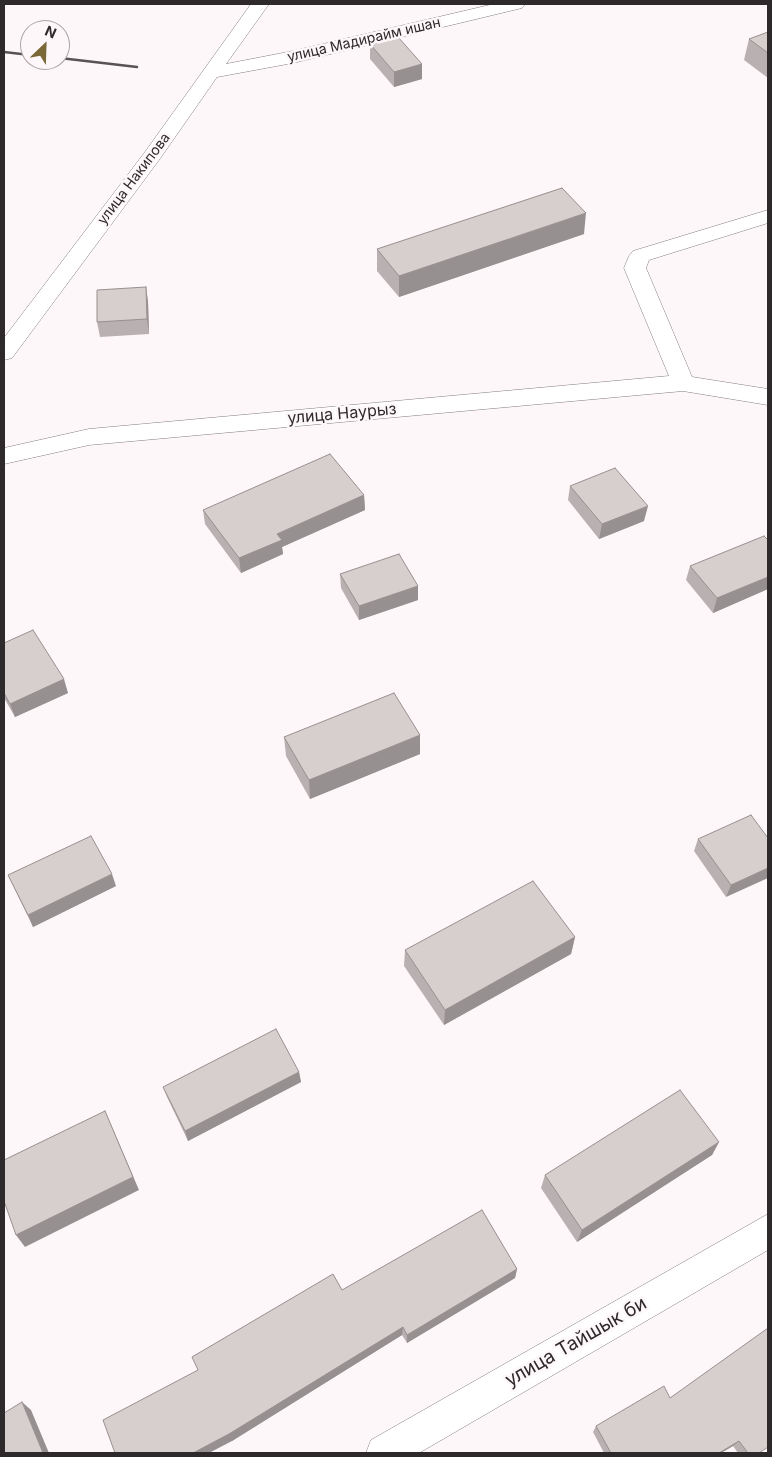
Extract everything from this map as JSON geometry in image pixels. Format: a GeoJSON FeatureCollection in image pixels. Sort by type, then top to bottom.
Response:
{"type":"FeatureCollection","features":[{"type":"Feature","properties":{"kind":"street","name":"улица Накипова"},"geometry":{"type":"LineString","coordinates":[[4,353],[260,4]]}},
{"type":"Feature","properties":{"kind":"street","name":"улица Мадирайм ишан"},"geometry":{"type":"LineString","coordinates":[[211,73],[293,57],[516,4]]}},
{"type":"Feature","properties":{"kind":"street"},"geometry":{"type":"LineString","coordinates":[[683,382],[635,268],[640,256],[768,216]]}},
{"type":"Feature","properties":{"kind":"street","name":"улица Наурыз"},"geometry":{"type":"LineString","coordinates":[[4,456],[89,437],[683,382],[768,397]]}},
{"type":"Feature","properties":{"kind":"street","name":"улица Тайшык би"},"geometry":{"type":"LineString","coordinates":[[384,1453],[768,1231]]}},
{"type":"Feature","properties":{"kind":"building"},"geometry":{"type":"Polygon","coordinates":[[[768,32],[768,53],[749,39],[768,32]]]}},
{"type":"Feature","properties":{"kind":"building"},"geometry":{"type":"Polygon","coordinates":[[[398,37],[422,64],[394,72],[370,44],[398,37]]]}},
{"type":"Feature","properties":{"kind":"building"},"geometry":{"type":"Polygon","coordinates":[[[562,188],[586,213],[399,276],[377,249],[562,188]]]}},
{"type":"Feature","properties":{"kind":"building"},"geometry":{"type":"Polygon","coordinates":[[[146,287],[147,319],[97,322],[97,290],[146,287]]]}},
{"type":"Feature","properties":{"kind":"building"},"geometry":{"type":"Polygon","coordinates":[[[330,454],[364,495],[277,534],[282,540],[239,558],[203,510],[330,454]]]}},
{"type":"Feature","properties":{"kind":"building"},"geometry":{"type":"Polygon","coordinates":[[[615,468],[648,506],[602,524],[570,486],[615,468]]]}},
{"type":"Feature","properties":{"kind":"building"},"geometry":{"type":"Polygon","coordinates":[[[764,536],[768,540],[768,577],[717,598],[690,566],[764,536]]]}},
{"type":"Feature","properties":{"kind":"building"},"geometry":{"type":"Polygon","coordinates":[[[399,554],[418,586],[359,606],[340,574],[399,554]]]}},
{"type":"Feature","properties":{"kind":"building"},"geometry":{"type":"Polygon","coordinates":[[[33,630],[64,679],[10,704],[4,693],[4,643],[33,630]]]}},
{"type":"Feature","properties":{"kind":"building"},"geometry":{"type":"Polygon","coordinates":[[[394,693],[420,735],[309,780],[284,737],[394,693]]]}},
{"type":"Feature","properties":{"kind":"building"},"geometry":{"type":"Polygon","coordinates":[[[751,815],[768,838],[768,868],[731,885],[698,839],[751,815]]]}},
{"type":"Feature","properties":{"kind":"building"},"geometry":{"type":"Polygon","coordinates":[[[91,836],[112,874],[28,915],[8,875],[91,836]]]}},
{"type":"Feature","properties":{"kind":"building"},"geometry":{"type":"Polygon","coordinates":[[[533,881],[575,937],[445,1010],[405,950],[533,881]]]}},
{"type":"Feature","properties":{"kind":"building"},"geometry":{"type":"Polygon","coordinates":[[[276,1029],[299,1072],[185,1131],[163,1087],[276,1029]]]}},
{"type":"Feature","properties":{"kind":"building"},"geometry":{"type":"Polygon","coordinates":[[[680,1090],[719,1142],[582,1230],[545,1175],[680,1090]]]}},
{"type":"Feature","properties":{"kind":"building"},"geometry":{"type":"Polygon","coordinates":[[[105,1111],[133,1177],[16,1235],[4,1201],[4,1160],[105,1111]]]}},
{"type":"Feature","properties":{"kind":"building"},"geometry":{"type":"Polygon","coordinates":[[[482,1210],[517,1269],[407,1335],[403,1327],[229,1434],[193,1453],[115,1453],[103,1420],[198,1370],[192,1357],[333,1274],[342,1290],[482,1210]]]}},
{"type":"Feature","properties":{"kind":"building"},"geometry":{"type":"Polygon","coordinates":[[[768,1328],[768,1447],[759,1453],[748,1453],[739,1441],[719,1453],[611,1453],[596,1426],[664,1386],[670,1398],[768,1328]]]}},
{"type":"Feature","properties":{"kind":"building"},"geometry":{"type":"Polygon","coordinates":[[[22,1402],[43,1453],[4,1453],[4,1413],[22,1402]]]}},
{"type":"Feature","properties":{"kind":"railway"},"geometry":{"type":"LineString","coordinates":[[4,52],[20,54]]}},
{"type":"Feature","properties":{"kind":"railway"},"geometry":{"type":"LineString","coordinates":[[70,59],[137,67]]}}]}
